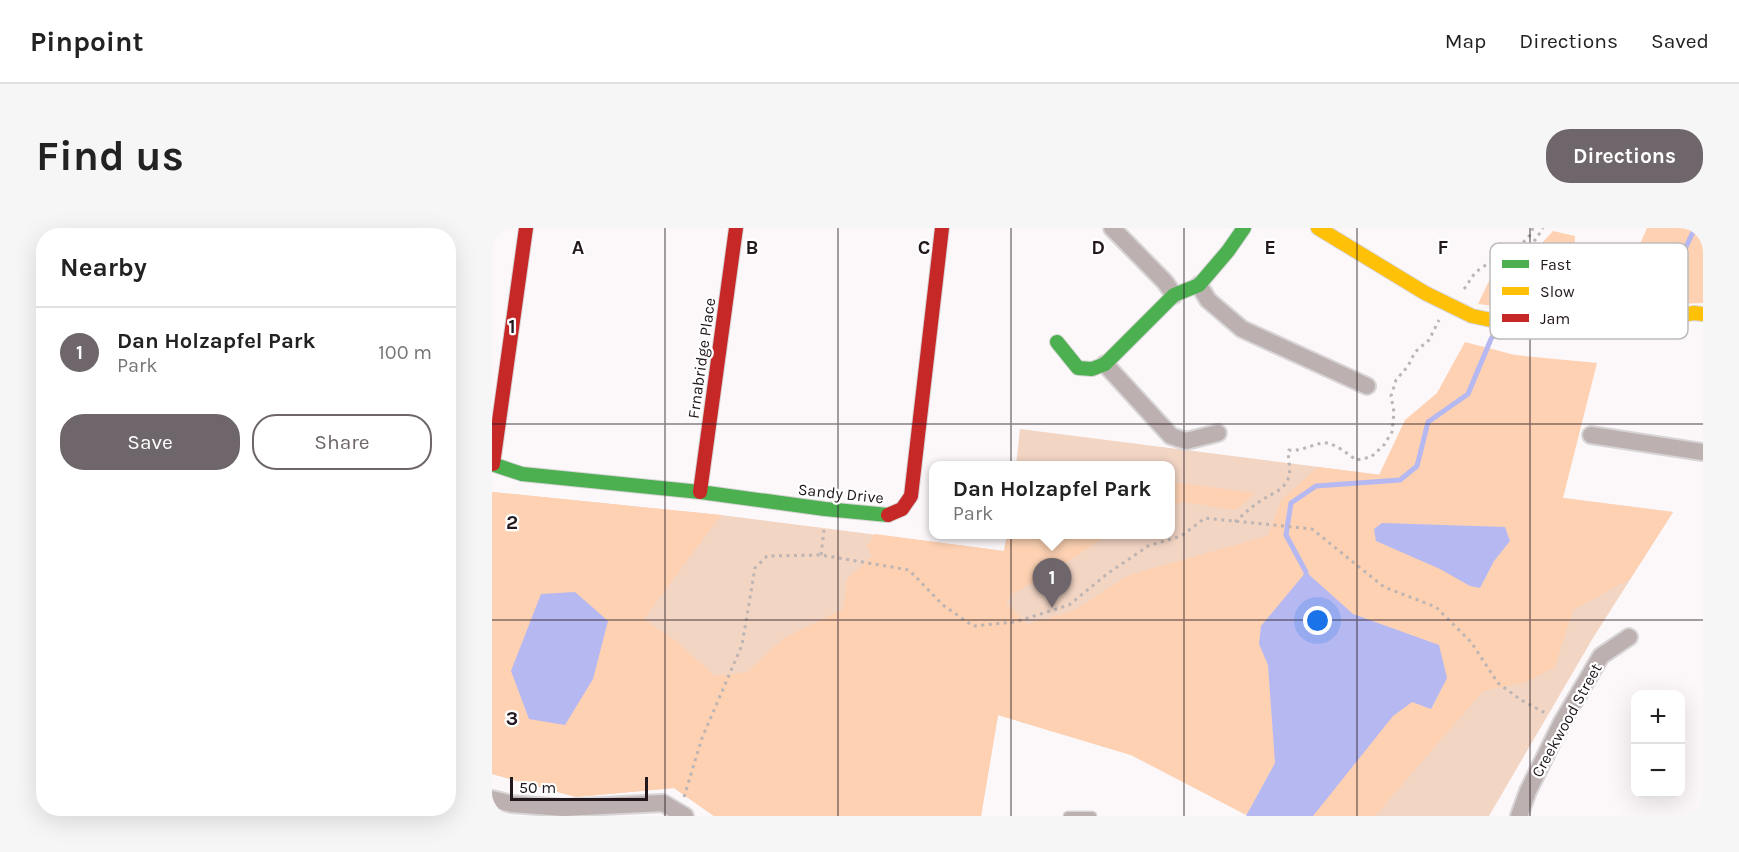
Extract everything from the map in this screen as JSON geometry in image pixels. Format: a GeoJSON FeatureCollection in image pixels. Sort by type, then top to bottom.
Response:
{"type":"FeatureCollection","features":[{"type":"Feature","properties":{"kind":"street"},"geometry":{"type":"LineString","coordinates":[[493,464],[526,228]]}},
{"type":"Feature","properties":{"kind":"street","name":"Frnabridge Place"},"geometry":{"type":"LineString","coordinates":[[700,492],[736,228]]}},
{"type":"Feature","properties":{"kind":"street","name":"Sandy Drive"},"geometry":{"type":"LineString","coordinates":[[493,464],[522,474],[891,515],[902,509],[911,496],[942,228]]}},
{"type":"Feature","properties":{"kind":"street"},"geometry":{"type":"LineString","coordinates":[[1112,228],[1165,282],[1174,296]]}},
{"type":"Feature","properties":{"kind":"street"},"geometry":{"type":"LineString","coordinates":[[1057,342],[1078,368],[1092,369],[1105,364],[1174,296],[1199,285],[1244,228]]}},
{"type":"Feature","properties":{"kind":"street"},"geometry":{"type":"LineString","coordinates":[[1318,228],[1425,293],[1472,316],[1490,320]]}},
{"type":"Feature","properties":{"kind":"street"},"geometry":{"type":"LineString","coordinates":[[1199,285],[1208,300],[1242,329],[1367,386]]}},
{"type":"Feature","properties":{"kind":"street"},"geometry":{"type":"LineString","coordinates":[[1688,314],[1703,314]]}},
{"type":"Feature","properties":{"kind":"street"},"geometry":{"type":"LineString","coordinates":[[1105,364],[1171,436],[1186,441],[1218,433]]}},
{"type":"Feature","properties":{"kind":"street"},"geometry":{"type":"LineString","coordinates":[[1591,435],[1703,452]]}},
{"type":"Feature","properties":{"kind":"street","name":"Creekwood Street"},"geometry":{"type":"LineString","coordinates":[[1519,816],[1528,791],[1562,722],[1601,656],[1629,637]]}},
{"type":"Feature","properties":{"kind":"street"},"geometry":{"type":"LineString","coordinates":[[492,799],[512,804],[602,811],[663,803],[683,814]]}},
{"type":"Feature","properties":{"kind":"lane"},"geometry":{"type":"LineString","coordinates":[[1068,816],[1092,816]]}},
{"type":"Feature","properties":{"kind":"path"},"geometry":{"type":"LineString","coordinates":[[1523,243],[1530,236],[1533,228]]}},
{"type":"Feature","properties":{"kind":"path"},"geometry":{"type":"LineString","coordinates":[[1532,243],[1543,228]]}},
{"type":"Feature","properties":{"kind":"path"},"geometry":{"type":"LineString","coordinates":[[1235,522],[1263,499],[1279,491],[1288,479],[1289,450],[1298,451],[1326,443],[1341,449],[1356,460],[1371,457],[1384,445],[1392,432],[1394,412],[1391,396],[1396,380],[1408,366],[1415,352],[1429,340],[1437,323],[1474,274],[1490,263]]}},
{"type":"Feature","properties":{"kind":"path"},"geometry":{"type":"LineString","coordinates":[[821,555],[825,509]]}},
{"type":"Feature","properties":{"kind":"path"},"geometry":{"type":"LineString","coordinates":[[1175,538],[1205,518],[1312,529],[1384,587],[1436,607],[1471,642],[1498,683],[1521,700],[1562,722]]}},
{"type":"Feature","properties":{"kind":"path"},"geometry":{"type":"LineString","coordinates":[[683,814],[702,738],[742,645],[755,567],[767,556],[821,555],[909,570],[943,605],[973,626],[1015,622],[1069,604],[1148,546],[1170,539]]}},
{"type":"Feature","properties":{"kind":"shaded area"},"geometry":{"type":"Polygon","coordinates":[[[1647,228],[1703,228],[1703,303],[1688,304],[1688,243],[1640,243],[1647,228]]]}},
{"type":"Feature","properties":{"kind":"shaded area"},"geometry":{"type":"Polygon","coordinates":[[[1553,231],[1575,236],[1575,243],[1542,243],[1553,231]]]}},
{"type":"Feature","properties":{"kind":"shaded area"},"geometry":{"type":"Polygon","coordinates":[[[1490,279],[1490,306],[1478,304],[1490,279]]]}},
{"type":"Feature","properties":{"kind":"shaded area"},"geometry":{"type":"Polygon","coordinates":[[[1465,342],[1515,355],[1597,363],[1563,498],[1673,512],[1630,579],[1573,610],[1555,667],[1526,682],[1483,691],[1375,816],[1313,816],[1393,716],[1412,702],[1432,709],[1447,678],[1439,645],[1353,614],[1306,572],[1259,644],[1268,665],[1275,763],[1246,815],[1131,755],[998,715],[981,816],[714,816],[674,788],[576,797],[492,774],[492,492],[721,515],[644,619],[676,641],[715,676],[747,672],[784,638],[843,609],[847,579],[872,556],[867,546],[875,534],[1004,551],[1006,539],[1102,539],[1051,573],[1012,594],[1006,603],[1027,624],[1073,611],[1129,575],[1268,536],[1281,500],[1318,467],[1379,475],[1405,420],[1437,393],[1465,342]],[[1382,523],[1374,529],[1470,586],[1485,581],[1494,561],[1510,541],[1505,527],[1382,523]]]}},
{"type":"Feature","properties":{"kind":"shaded area"},"geometry":{"type":"Polygon","coordinates":[[[1020,429],[1673,512],[1593,638],[1489,816],[1251,816],[1131,755],[998,715],[981,816],[714,816],[674,788],[576,797],[492,774],[492,492],[721,515],[1004,551],[1006,539],[1175,539],[1175,461],[1016,461],[1020,429]]]}},
{"type":"Feature","properties":{"kind":"shaded area"},"geometry":{"type":"Polygon","coordinates":[[[1175,483],[1255,493],[1236,510],[1182,502],[1175,505],[1175,483]]]}},
{"type":"Feature","properties":{"kind":"water"},"geometry":{"type":"Polygon","coordinates":[[[1382,523],[1505,527],[1510,541],[1494,561],[1480,588],[1470,586],[1440,569],[1376,541],[1374,529],[1382,523]]]}},
{"type":"Feature","properties":{"kind":"water"},"geometry":{"type":"Polygon","coordinates":[[[1306,572],[1353,614],[1439,645],[1447,678],[1431,709],[1412,702],[1393,716],[1313,816],[1246,816],[1275,763],[1268,665],[1259,644],[1261,626],[1306,572]]]}},
{"type":"Feature","properties":{"kind":"water"},"geometry":{"type":"Polygon","coordinates":[[[575,592],[608,621],[593,679],[565,725],[529,719],[511,671],[541,594],[575,592]]]}},
{"type":"Feature","properties":{"kind":"waterway"},"geometry":{"type":"LineString","coordinates":[[1688,243],[1695,228]]}},
{"type":"Feature","properties":{"kind":"waterway"},"geometry":{"type":"LineString","coordinates":[[1306,579],[1306,572],[1286,535],[1291,503],[1316,486],[1400,480],[1417,466],[1428,422],[1468,394],[1491,339]]}},
{"type":"Feature","properties":{"kind":"traffic: fast"},"geometry":{"type":"LineString","coordinates":[[1057,342],[1078,368],[1092,369],[1105,364],[1174,295],[1199,285],[1244,228]]}},
{"type":"Feature","properties":{"kind":"traffic: fast"},"geometry":{"type":"LineString","coordinates":[[492,464],[522,474],[700,492],[888,515]]}},
{"type":"Feature","properties":{"kind":"traffic: slow"},"geometry":{"type":"LineString","coordinates":[[1318,228],[1425,293],[1472,316],[1490,320]]}},
{"type":"Feature","properties":{"kind":"traffic: slow"},"geometry":{"type":"LineString","coordinates":[[1688,314],[1703,314]]}},
{"type":"Feature","properties":{"kind":"traffic: jam"},"geometry":{"type":"LineString","coordinates":[[493,464],[526,228]]}},
{"type":"Feature","properties":{"kind":"traffic: jam"},"geometry":{"type":"LineString","coordinates":[[700,492],[736,228]]}},
{"type":"Feature","properties":{"kind":"traffic: jam"},"geometry":{"type":"LineString","coordinates":[[888,515],[902,509],[911,496],[942,228]]}},
{"type":"Feature","properties":{"kind":"place","name":"Dan Holzapfel Park"},"geometry":{"type":"Point","coordinates":[1052,608]}}]}
